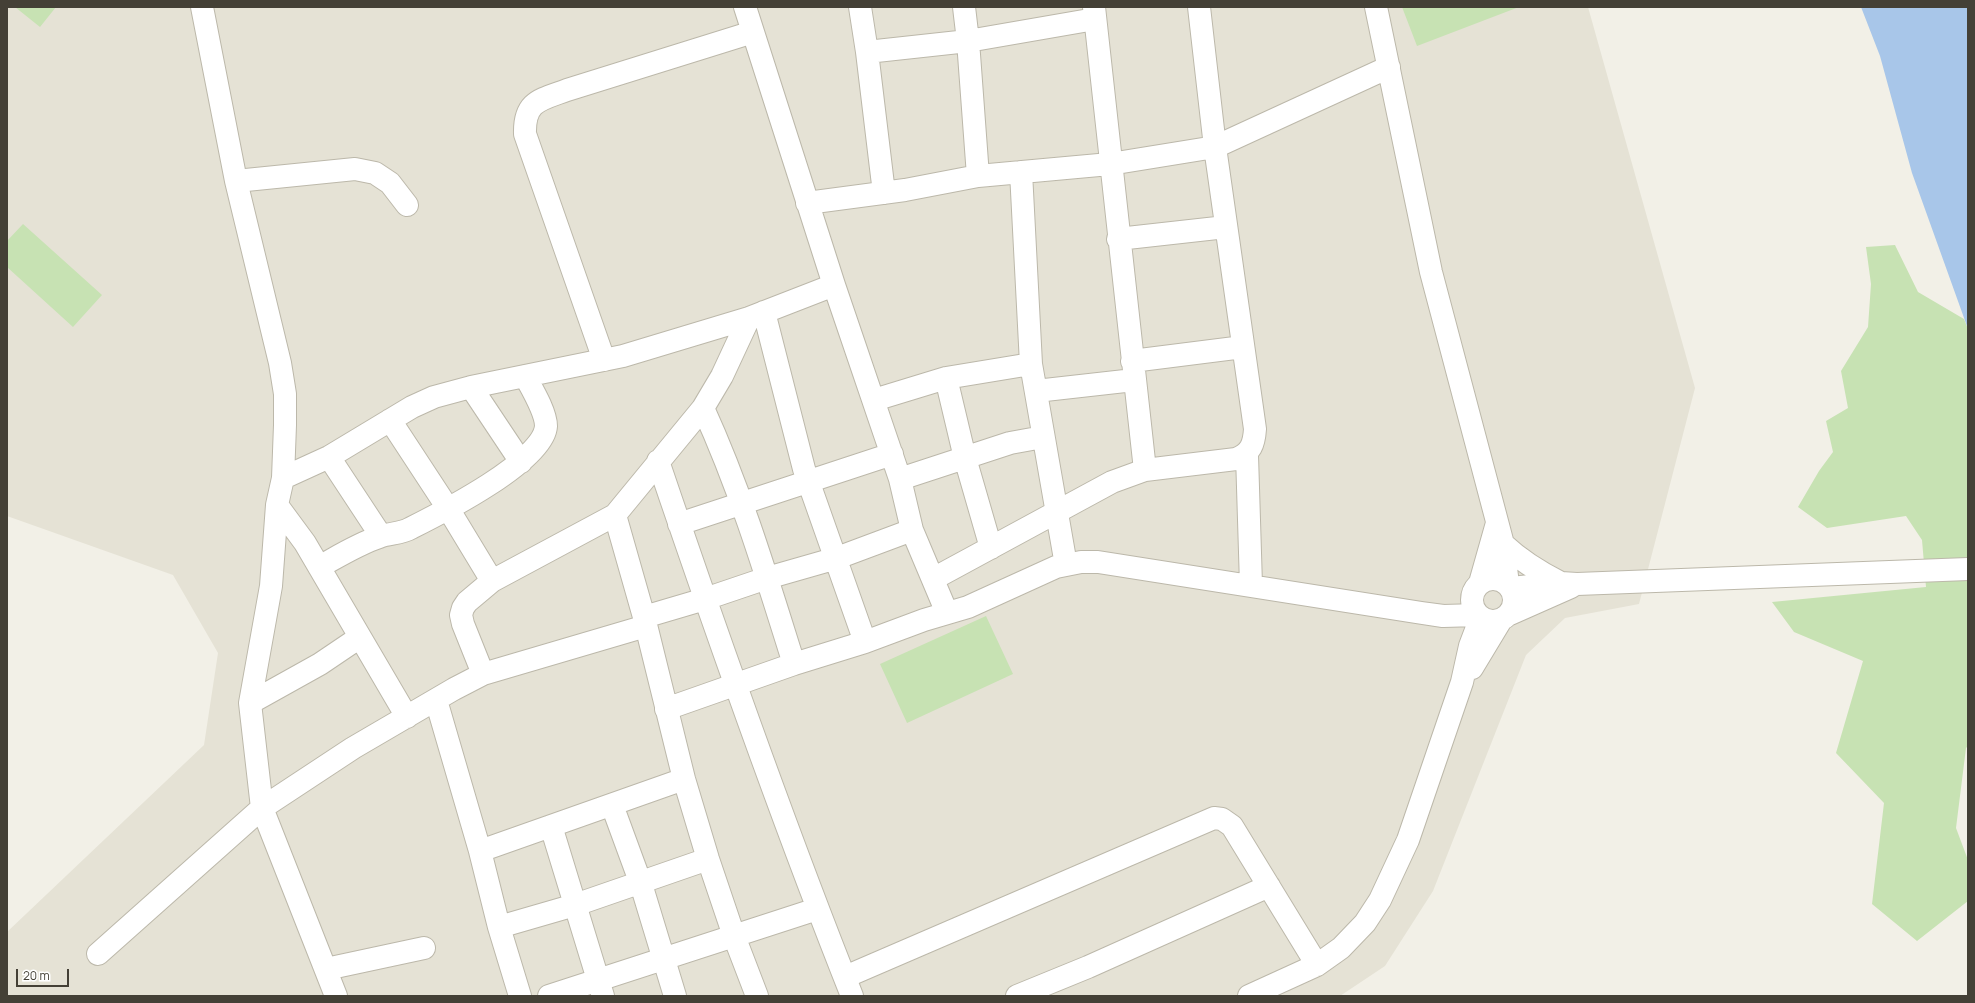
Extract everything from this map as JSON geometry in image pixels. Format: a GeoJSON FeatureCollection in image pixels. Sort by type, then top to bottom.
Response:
{"type":"FeatureCollection","features":[{"type":"Feature","properties":{"kind":"street"},"geometry":{"type":"LineString","coordinates":[[202,7],[236,182],[280,363],[285,394],[283,478],[278,506],[271,586],[250,703],[262,808],[336,996]]}},
{"type":"Feature","properties":{"kind":"street"},"geometry":{"type":"LineString","coordinates":[[745,7],[807,203],[900,479],[912,530],[947,613]]}},
{"type":"Feature","properties":{"kind":"street"},"geometry":{"type":"LineString","coordinates":[[860,7],[884,193]]}},
{"type":"Feature","properties":{"kind":"street"},"geometry":{"type":"LineString","coordinates":[[964,7],[978,176]]}},
{"type":"Feature","properties":{"kind":"street"},"geometry":{"type":"LineString","coordinates":[[1199,7],[1215,147],[1255,429],[1254,441],[1246,455],[1251,585]]}},
{"type":"Feature","properties":{"kind":"street"},"geometry":{"type":"LineString","coordinates":[[1376,7],[1431,272],[1498,520],[1504,544],[1510,586]]}},
{"type":"Feature","properties":{"kind":"street"},"geometry":{"type":"LineString","coordinates":[[867,52],[968,41],[1094,13],[1118,239],[1145,470]]}},
{"type":"Feature","properties":{"kind":"street"},"geometry":{"type":"LineString","coordinates":[[604,360],[525,134],[525,122],[529,107],[538,100],[567,90],[752,32]]}},
{"type":"Feature","properties":{"kind":"street"},"geometry":{"type":"LineString","coordinates":[[807,203],[884,193],[978,176],[1110,164],[1215,147],[1389,67]]}},
{"type":"Feature","properties":{"kind":"street"},"geometry":{"type":"LineString","coordinates":[[236,182],[355,169],[375,174],[390,183],[407,205]]}},
{"type":"Feature","properties":{"kind":"street"},"geometry":{"type":"LineString","coordinates":[[1021,172],[1031,364],[1066,565]]}},
{"type":"Feature","properties":{"kind":"street"},"geometry":{"type":"LineString","coordinates":[[1118,239],[1226,227]]}},
{"type":"Feature","properties":{"kind":"street"},"geometry":{"type":"LineString","coordinates":[[283,478],[330,457],[412,407],[434,397],[471,387],[623,356],[756,315],[834,285]]}},
{"type":"Feature","properties":{"kind":"street"},"geometry":{"type":"LineString","coordinates":[[483,674],[463,624],[461,615],[467,602],[492,581],[615,515],[703,408],[756,315]]}},
{"type":"Feature","properties":{"kind":"street"},"geometry":{"type":"LineString","coordinates":[[756,315],[804,469],[837,558],[865,642]]}},
{"type":"Feature","properties":{"kind":"street"},"geometry":{"type":"LineString","coordinates":[[1036,392],[1243,347]]}},
{"type":"Feature","properties":{"kind":"street"},"geometry":{"type":"LineString","coordinates":[[874,400],[946,378],[1031,364]]}},
{"type":"Feature","properties":{"kind":"street"},"geometry":{"type":"LineString","coordinates":[[319,567],[358,545],[381,536],[397,534],[411,529],[449,510],[521,462],[538,445],[546,426],[545,417],[525,376]]}},
{"type":"Feature","properties":{"kind":"street"},"geometry":{"type":"LineString","coordinates":[[946,378],[965,458],[991,548]]}},
{"type":"Feature","properties":{"kind":"street"},"geometry":{"type":"LineString","coordinates":[[471,387],[521,462]]}},
{"type":"Feature","properties":{"kind":"street"},"geometry":{"type":"LineString","coordinates":[[703,408],[743,504],[794,664]]}},
{"type":"Feature","properties":{"kind":"street"},"geometry":{"type":"LineString","coordinates":[[390,420],[449,510],[492,581]]}},
{"type":"Feature","properties":{"kind":"street"},"geometry":{"type":"LineString","coordinates":[[900,479],[1010,443],[1043,437]]}},
{"type":"Feature","properties":{"kind":"street"},"geometry":{"type":"LineString","coordinates":[[679,524],[809,483],[892,454]]}},
{"type":"Feature","properties":{"kind":"street"},"geometry":{"type":"LineString","coordinates":[[934,580],[1112,482],[1145,470],[1222,462],[1246,455]]}},
{"type":"Feature","properties":{"kind":"street"},"geometry":{"type":"LineString","coordinates":[[330,457],[381,536]]}},
{"type":"Feature","properties":{"kind":"street"},"geometry":{"type":"LineString","coordinates":[[658,461],[705,599],[817,909],[849,991],[1214,818],[1222,818],[1232,826],[1317,965]]}},
{"type":"Feature","properties":{"kind":"street"},"geometry":{"type":"LineString","coordinates":[[278,506],[305,543],[407,717]]}},
{"type":"Feature","properties":{"kind":"street"},"geometry":{"type":"LineString","coordinates":[[615,515],[645,621],[684,779],[708,859],[734,936],[757,996]]}},
{"type":"Feature","properties":{"kind":"street"},"geometry":{"type":"LineString","coordinates":[[1492,616],[1472,604],[1498,520]]}},
{"type":"Feature","properties":{"kind":"street"},"geometry":{"type":"LineString","coordinates":[[98,954],[262,808],[328,764],[483,674],[645,621],[767,578],[837,558],[912,530]]}},
{"type":"Feature","properties":{"kind":"street"},"geometry":{"type":"LineString","coordinates":[[1504,544],[1518,558],[1532,568],[1569,583]]}},
{"type":"Feature","properties":{"kind":"street"},"geometry":{"type":"LineString","coordinates":[[666,709],[794,664],[968,607],[1056,567],[1081,562],[1098,562],[1442,616],[1492,616],[1569,583]]}},
{"type":"Feature","properties":{"kind":"street"},"geometry":{"type":"LineString","coordinates":[[1510,586],[1968,568]]}},
{"type":"Feature","properties":{"kind":"street"},"geometry":{"type":"LineString","coordinates":[[1249,996],[1317,965],[1341,948],[1365,923],[1380,900],[1408,840],[1462,682],[1470,646],[1492,616],[1514,604],[1514,593],[1510,586],[1503,580],[1491,578],[1477,588],[1422,613]]}},
{"type":"Feature","properties":{"kind":"street"},"geometry":{"type":"LineString","coordinates":[[250,703],[320,664],[360,637]]}},
{"type":"Feature","properties":{"kind":"street"},"geometry":{"type":"LineString","coordinates":[[436,700],[480,851],[499,927],[520,996]]}},
{"type":"Feature","properties":{"kind":"street"},"geometry":{"type":"LineString","coordinates":[[480,851],[684,779]]}},
{"type":"Feature","properties":{"kind":"street"},"geometry":{"type":"LineString","coordinates":[[612,805],[641,884],[666,959],[675,996]]}},
{"type":"Feature","properties":{"kind":"street"},"geometry":{"type":"LineString","coordinates":[[551,826],[600,988]]}},
{"type":"Feature","properties":{"kind":"street"},"geometry":{"type":"LineString","coordinates":[[499,927],[641,884],[708,859]]}},
{"type":"Feature","properties":{"kind":"street"},"geometry":{"type":"LineString","coordinates":[[1017,996],[1088,967],[1269,886]]}},
{"type":"Feature","properties":{"kind":"street"},"geometry":{"type":"LineString","coordinates":[[548,996],[600,988],[666,959],[817,909]]}},
{"type":"Feature","properties":{"kind":"street"},"geometry":{"type":"LineString","coordinates":[[326,969],[424,948]]}},
{"type":"Feature","properties":{"kind":"shaded area"},"geometry":{"type":"Polygon","coordinates":[[[7,7],[1588,7],[1695,388],[1639,604],[1565,618],[1526,655],[1433,891],[1385,966],[1340,996],[7,996],[7,932],[204,745],[218,653],[173,575],[7,516],[7,7]]]}},
{"type":"Feature","properties":{"kind":"green space"},"geometry":{"type":"Polygon","coordinates":[[[15,7],[56,7],[40,27],[15,7]]]}},
{"type":"Feature","properties":{"kind":"green space"},"geometry":{"type":"Polygon","coordinates":[[[1402,7],[1519,7],[1417,46],[1402,7]]]}},
{"type":"Feature","properties":{"kind":"green space"},"geometry":{"type":"Polygon","coordinates":[[[23,224],[102,295],[73,327],[7,267],[7,241],[23,224]]]}},
{"type":"Feature","properties":{"kind":"green space"},"geometry":{"type":"Polygon","coordinates":[[[1895,245],[1918,292],[1964,319],[1968,329],[1968,746],[1966,748],[1956,828],[1968,860],[1968,901],[1917,941],[1872,904],[1884,803],[1836,753],[1863,661],[1794,632],[1772,602],[1926,587],[1922,540],[1906,516],[1827,528],[1798,507],[1819,471],[1833,452],[1826,421],[1848,408],[1841,371],[1868,327],[1871,284],[1866,247],[1895,245]]]}},
{"type":"Feature","properties":{"kind":"green space"},"geometry":{"type":"Polygon","coordinates":[[[986,616],[1013,674],[907,723],[880,664],[986,616]]]}},
{"type":"Feature","properties":{"kind":"water"},"geometry":{"type":"Polygon","coordinates":[[[1861,7],[1968,7],[1968,329],[1912,173],[1880,56],[1861,7]]]}}]}
